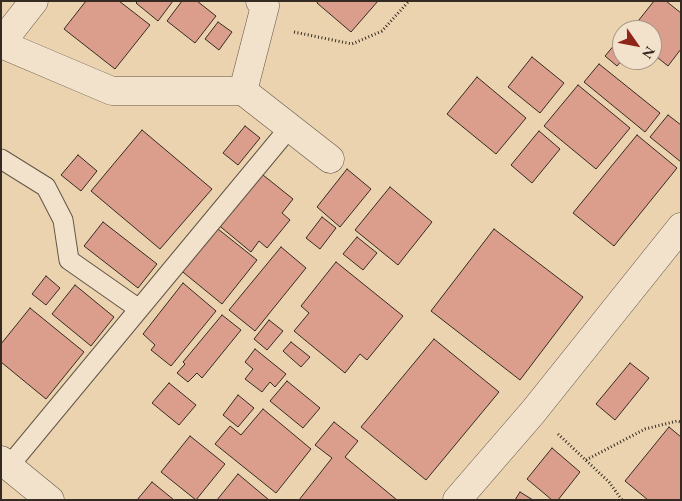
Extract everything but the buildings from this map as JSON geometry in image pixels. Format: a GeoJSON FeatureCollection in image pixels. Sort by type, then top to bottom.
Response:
{"type":"FeatureCollection","features":[{"type":"Feature","properties":{"kind":"street"},"geometry":{"type":"LineString","coordinates":[[34,1],[1,43],[112,91],[242,91],[330,159]]}},
{"type":"Feature","properties":{"kind":"street"},"geometry":{"type":"LineString","coordinates":[[242,91],[260,13]]}},
{"type":"Feature","properties":{"kind":"street"},"geometry":{"type":"LineString","coordinates":[[457,500],[533,412],[681,227]]}},
{"type":"Feature","properties":{"kind":"street"},"geometry":{"type":"LineString","coordinates":[[5,463],[50,500]]}},
{"type":"Feature","properties":{"kind":"lane"},"geometry":{"type":"LineString","coordinates":[[5,463],[139,309],[290,128]]}},
{"type":"Feature","properties":{"kind":"lane"},"geometry":{"type":"LineString","coordinates":[[1,159],[46,187],[63,220],[69,260],[139,309]]}},
{"type":"Feature","properties":{"kind":"path"},"geometry":{"type":"LineString","coordinates":[[260,13],[352,44],[382,30],[409,1]]}},
{"type":"Feature","properties":{"kind":"path"},"geometry":{"type":"LineString","coordinates":[[533,412],[609,482],[622,500]]}},
{"type":"Feature","properties":{"kind":"path"},"geometry":{"type":"LineString","coordinates":[[586,460],[646,429],[677,421],[681,422]]}}]}
